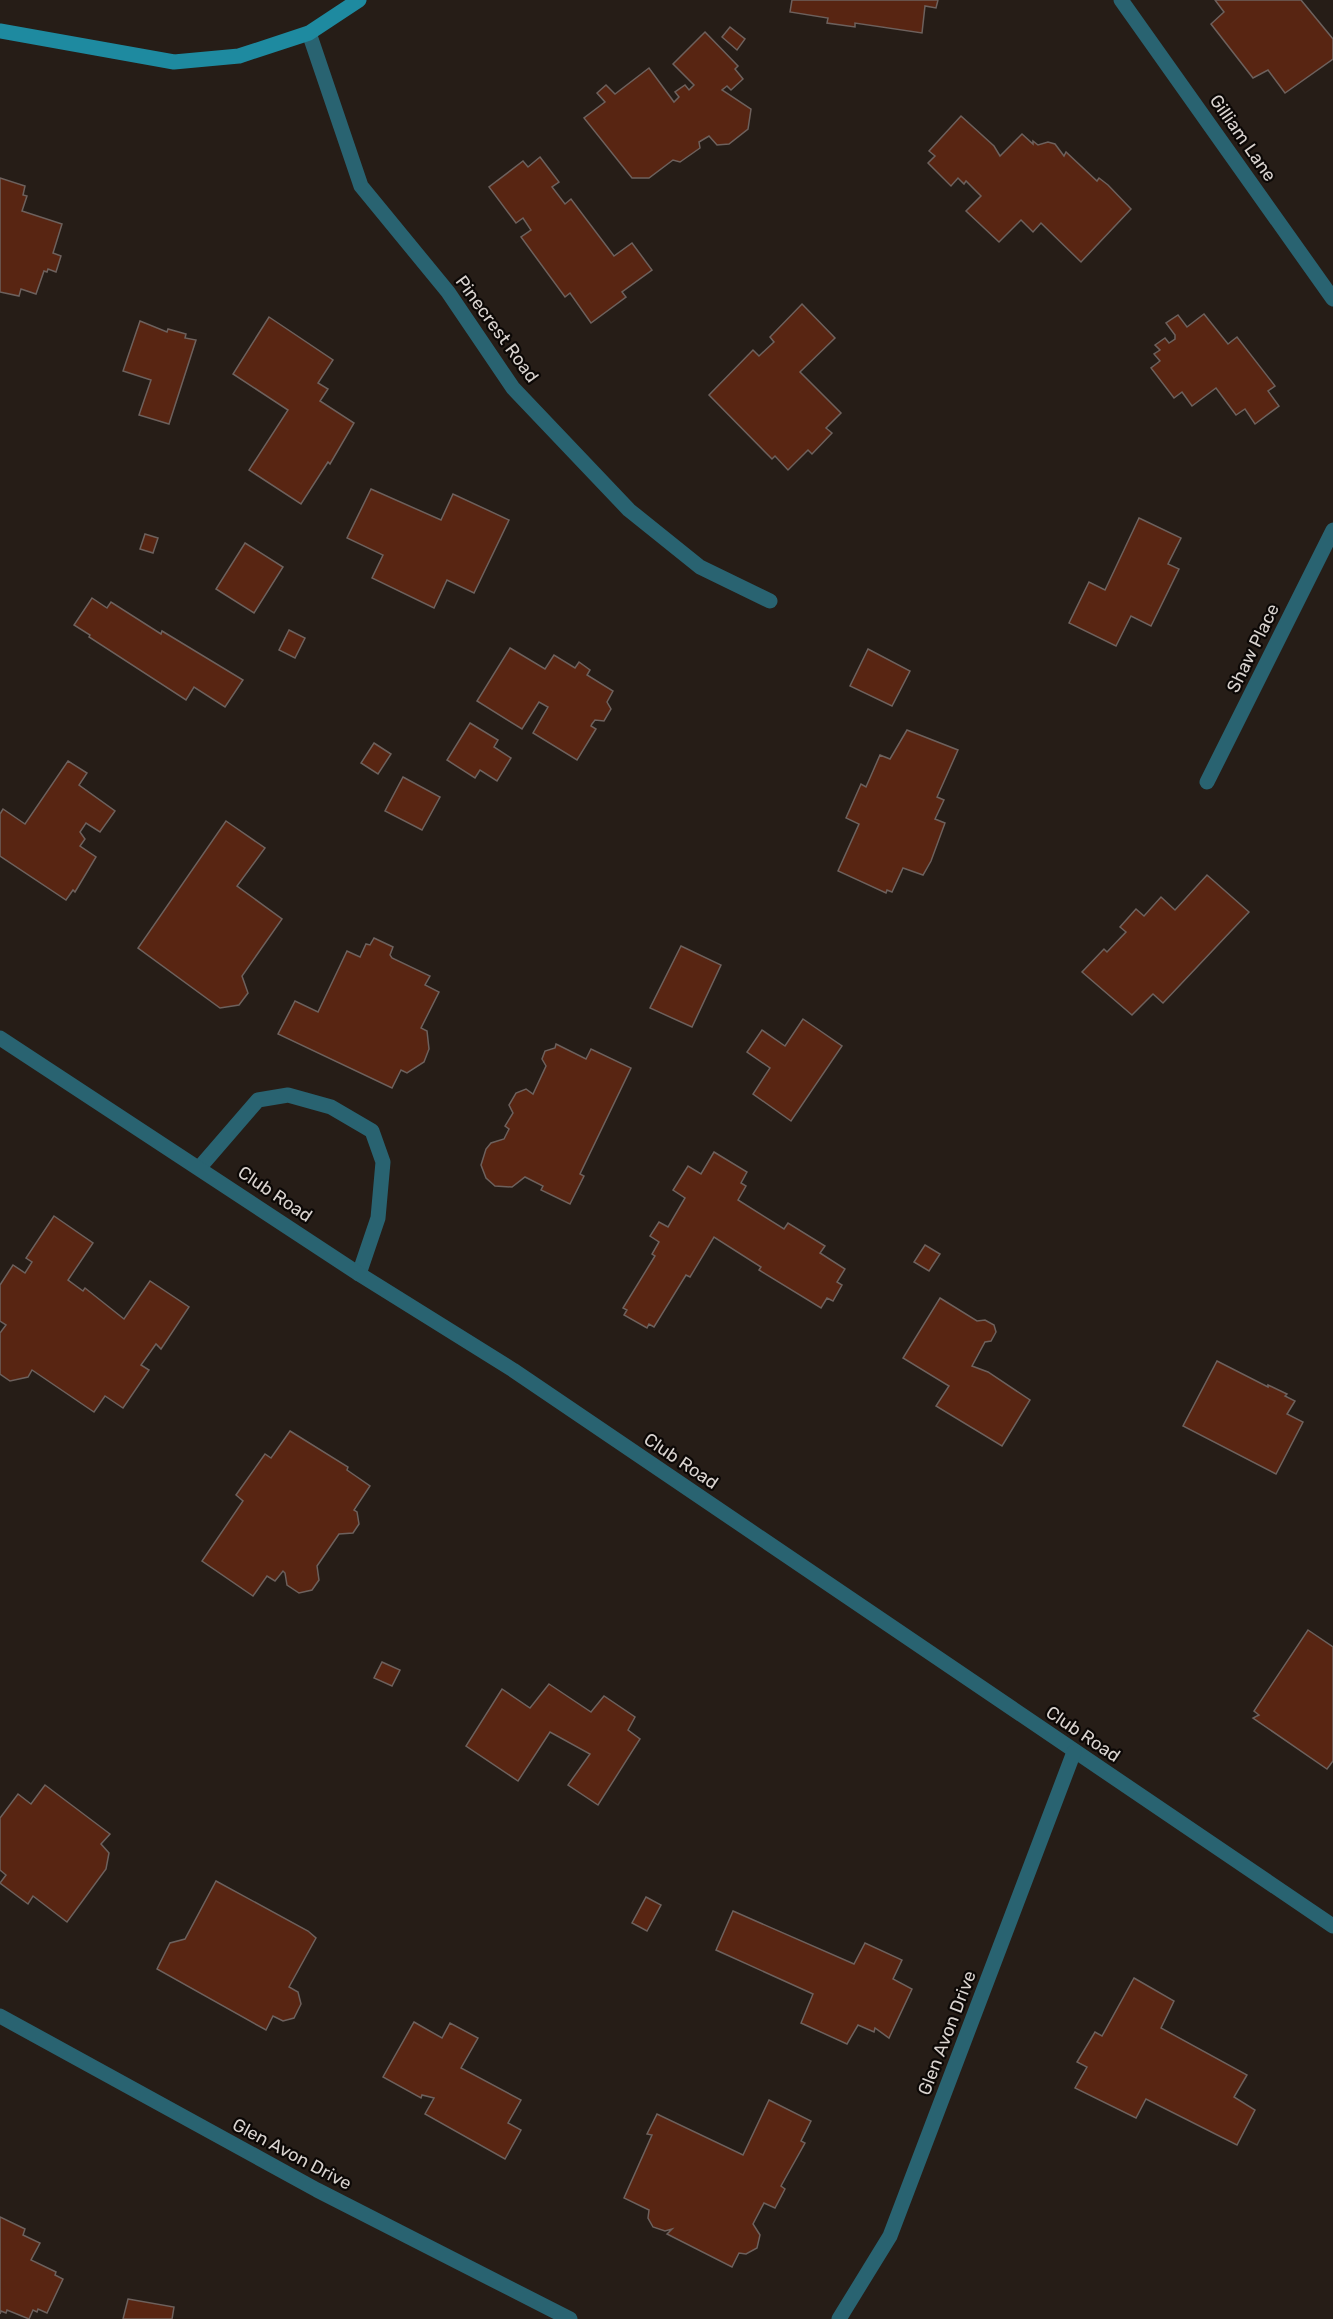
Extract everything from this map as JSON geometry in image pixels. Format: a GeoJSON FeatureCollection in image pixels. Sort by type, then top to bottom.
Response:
{"type":"FeatureCollection","features":[{"type":"Feature","properties":{"kind":"street"},"geometry":{"type":"LineString","coordinates":[[0,32],[174,62],[239,56],[309,33],[359,0]]}},
{"type":"Feature","properties":{"kind":"street","name":"Gilliam Lane"},"geometry":{"type":"LineString","coordinates":[[1120,0],[1333,298]]}},
{"type":"Feature","properties":{"kind":"street","name":"Pinecrest Road"},"geometry":{"type":"LineString","coordinates":[[309,33],[361,186],[448,292],[513,388],[629,510],[700,567],[770,601]]}},
{"type":"Feature","properties":{"kind":"street","name":"Shaw Place"},"geometry":{"type":"LineString","coordinates":[[1207,782],[1333,530]]}},
{"type":"Feature","properties":{"kind":"street","name":"Club Road"},"geometry":{"type":"LineString","coordinates":[[0,1038],[200,1167],[359,1274],[513,1370],[1333,1926]]}},
{"type":"Feature","properties":{"kind":"street"},"geometry":{"type":"LineString","coordinates":[[200,1167],[258,1100],[288,1095],[331,1107],[372,1131],[383,1162],[378,1218],[359,1274]]}},
{"type":"Feature","properties":{"kind":"street","name":"Glen Avon Drive"},"geometry":{"type":"LineString","coordinates":[[839,2319],[890,2236],[1074,1752]]}},
{"type":"Feature","properties":{"kind":"street","name":"Glen Avon Drive"},"geometry":{"type":"LineString","coordinates":[[0,2016],[317,2190],[570,2319]]}},
{"type":"Feature","properties":{"kind":"building"},"geometry":{"type":"Polygon","coordinates":[[[792,0],[938,0],[936,8],[925,6],[922,33],[855,23],[855,27],[827,23],[828,18],[790,12],[792,0]]]}},
{"type":"Feature","properties":{"kind":"building"},"geometry":{"type":"Polygon","coordinates":[[[1215,0],[1301,0],[1333,39],[1333,59],[1285,93],[1268,70],[1253,78],[1211,24],[1224,12],[1215,0]]]}},
{"type":"Feature","properties":{"kind":"building"},"geometry":{"type":"Polygon","coordinates":[[[730,27],[745,39],[737,50],[722,37],[730,27]]]}},
{"type":"Feature","properties":{"kind":"building"},"geometry":{"type":"Polygon","coordinates":[[[705,32],[738,66],[735,69],[743,79],[731,90],[727,86],[722,90],[751,109],[748,129],[729,144],[717,145],[709,136],[699,142],[700,148],[680,162],[673,160],[649,178],[632,178],[584,118],[605,102],[597,93],[606,85],[615,94],[649,68],[674,102],[679,97],[675,92],[685,85],[689,90],[694,85],[673,64],[705,32]]]}},
{"type":"Feature","properties":{"kind":"building"},"geometry":{"type":"Polygon","coordinates":[[[961,116],[994,146],[1000,156],[1022,134],[1033,144],[1033,141],[1038,145],[1048,142],[1055,144],[1064,156],[1066,152],[1097,181],[1099,178],[1108,185],[1131,209],[1081,262],[1041,223],[1033,232],[1021,220],[999,242],[966,211],[981,196],[966,181],[964,184],[958,178],[951,186],[928,163],[935,156],[929,151],[961,116]]]}},
{"type":"Feature","properties":{"kind":"building"},"geometry":{"type":"Polygon","coordinates":[[[540,157],[559,182],[552,187],[565,204],[571,199],[614,256],[632,243],[652,270],[622,292],[626,297],[591,323],[570,293],[565,297],[521,237],[531,230],[523,218],[516,223],[489,187],[523,161],[528,167],[540,157]]]}},
{"type":"Feature","properties":{"kind":"building"},"geometry":{"type":"Polygon","coordinates":[[[0,178],[25,186],[23,195],[27,196],[22,211],[62,224],[53,253],[61,256],[56,272],[48,269],[47,272],[44,271],[36,294],[21,289],[19,296],[0,292],[0,178]]]}},
{"type":"Feature","properties":{"kind":"building"},"geometry":{"type":"Polygon","coordinates":[[[802,304],[835,338],[800,372],[841,413],[826,428],[832,433],[812,454],[808,450],[788,470],[775,456],[772,459],[709,395],[753,350],[759,356],[774,342],[770,337],[802,304]]]}},
{"type":"Feature","properties":{"kind":"building"},"geometry":{"type":"Polygon","coordinates":[[[1204,314],[1228,344],[1237,337],[1275,386],[1268,391],[1279,406],[1255,424],[1245,409],[1236,415],[1216,388],[1192,406],[1182,392],[1174,398],[1151,368],[1160,361],[1154,354],[1160,350],[1155,345],[1165,338],[1169,343],[1175,339],[1175,335],[1166,323],[1178,315],[1187,327],[1204,314]]]}},
{"type":"Feature","properties":{"kind":"building"},"geometry":{"type":"Polygon","coordinates":[[[269,317],[333,360],[318,383],[328,389],[320,401],[354,423],[330,464],[328,462],[301,504],[249,470],[288,410],[233,374],[269,317]]]}},
{"type":"Feature","properties":{"kind":"building"},"geometry":{"type":"Polygon","coordinates":[[[140,321],[167,332],[168,329],[186,334],[185,338],[196,340],[169,424],[139,415],[151,380],[123,371],[140,321]]]}},
{"type":"Feature","properties":{"kind":"building"},"geometry":{"type":"Polygon","coordinates":[[[371,489],[441,520],[453,494],[509,520],[474,593],[447,580],[434,608],[372,578],[383,555],[347,538],[371,489]]]}},
{"type":"Feature","properties":{"kind":"building"},"geometry":{"type":"Polygon","coordinates":[[[1139,518],[1181,538],[1168,564],[1179,569],[1151,626],[1131,616],[1116,646],[1069,623],[1089,582],[1105,590],[1139,518]]]}},
{"type":"Feature","properties":{"kind":"building"},"geometry":{"type":"Polygon","coordinates":[[[145,534],[158,538],[153,553],[140,549],[145,534]]]}},
{"type":"Feature","properties":{"kind":"building"},"geometry":{"type":"Polygon","coordinates":[[[245,543],[283,567],[254,613],[216,589],[245,543]]]}},
{"type":"Feature","properties":{"kind":"building"},"geometry":{"type":"Polygon","coordinates":[[[92,598],[107,608],[111,602],[161,634],[162,631],[243,680],[225,707],[194,687],[186,700],[74,625],[92,598]]]}},
{"type":"Feature","properties":{"kind":"building"},"geometry":{"type":"Polygon","coordinates":[[[289,630],[305,638],[295,658],[279,650],[289,630]]]}},
{"type":"Feature","properties":{"kind":"building"},"geometry":{"type":"Polygon","coordinates":[[[510,648],[545,669],[554,655],[575,668],[579,662],[590,670],[587,675],[613,691],[607,702],[611,709],[604,721],[595,720],[592,724],[591,726],[596,729],[577,760],[533,733],[548,707],[539,702],[522,729],[477,701],[510,648]]]}},
{"type":"Feature","properties":{"kind":"building"},"geometry":{"type":"Polygon","coordinates":[[[868,649],[910,671],[892,706],[850,686],[868,649]]]}},
{"type":"Feature","properties":{"kind":"building"},"geometry":{"type":"Polygon","coordinates":[[[470,723],[498,740],[494,747],[511,758],[497,781],[480,770],[475,778],[447,760],[470,723]]]}},
{"type":"Feature","properties":{"kind":"building"},"geometry":{"type":"Polygon","coordinates":[[[907,730],[958,750],[937,797],[944,800],[935,819],[945,823],[931,861],[923,875],[903,868],[892,892],[887,890],[886,893],[838,871],[859,824],[846,818],[861,784],[866,787],[880,755],[890,759],[907,730]]]}},
{"type":"Feature","properties":{"kind":"building"},"geometry":{"type":"Polygon","coordinates":[[[374,743],[391,754],[378,774],[361,763],[374,743]]]}},
{"type":"Feature","properties":{"kind":"building"},"geometry":{"type":"Polygon","coordinates":[[[68,761],[87,773],[79,785],[115,811],[100,832],[86,823],[80,832],[85,839],[80,846],[96,857],[75,892],[73,890],[66,900],[0,856],[0,814],[3,809],[25,824],[68,761]]]}},
{"type":"Feature","properties":{"kind":"building"},"geometry":{"type":"Polygon","coordinates":[[[403,777],[440,797],[422,830],[385,811],[403,777]]]}},
{"type":"Feature","properties":{"kind":"building"},"geometry":{"type":"Polygon","coordinates":[[[226,821],[265,848],[237,886],[282,919],[242,976],[248,993],[239,1005],[220,1008],[138,948],[226,821]]]}},
{"type":"Feature","properties":{"kind":"building"},"geometry":{"type":"Polygon","coordinates":[[[1207,875],[1249,912],[1163,1003],[1153,994],[1132,1015],[1082,972],[1104,949],[1107,952],[1126,932],[1120,927],[1136,909],[1144,916],[1161,897],[1175,910],[1207,875]]]}},
{"type":"Feature","properties":{"kind":"building"},"geometry":{"type":"Polygon","coordinates":[[[374,938],[393,947],[390,955],[392,958],[430,976],[425,985],[439,992],[421,1028],[427,1031],[429,1049],[424,1062],[407,1073],[401,1070],[392,1088],[278,1034],[295,1001],[318,1012],[347,951],[360,957],[366,944],[370,945],[374,938]]]}},
{"type":"Feature","properties":{"kind":"building"},"geometry":{"type":"Polygon","coordinates":[[[681,946],[721,965],[692,1027],[650,1008],[681,946]]]}},
{"type":"Feature","properties":{"kind":"building"},"geometry":{"type":"Polygon","coordinates":[[[803,1019],[842,1046],[791,1121],[753,1094],[770,1068],[747,1052],[762,1030],[785,1046],[803,1019]]]}},
{"type":"Feature","properties":{"kind":"building"},"geometry":{"type":"Polygon","coordinates":[[[556,1044],[586,1059],[591,1049],[631,1068],[580,1174],[584,1176],[570,1204],[541,1190],[543,1186],[525,1177],[512,1187],[495,1186],[486,1178],[481,1165],[486,1149],[491,1143],[504,1139],[509,1129],[505,1126],[513,1113],[509,1105],[516,1093],[526,1089],[533,1094],[546,1066],[542,1059],[545,1051],[555,1048],[556,1044]]]}},
{"type":"Feature","properties":{"kind":"building"},"geometry":{"type":"Polygon","coordinates":[[[714,1152],[747,1172],[741,1183],[746,1186],[738,1200],[784,1229],[788,1223],[825,1246],[820,1253],[845,1269],[837,1282],[842,1285],[833,1301],[827,1298],[821,1308],[759,1270],[761,1267],[714,1237],[690,1277],[686,1275],[654,1327],[649,1324],[647,1328],[624,1315],[627,1310],[623,1308],[655,1256],[652,1254],[659,1242],[650,1236],[659,1222],[668,1227],[685,1198],[673,1190],[688,1166],[701,1174],[714,1152]]]}},
{"type":"Feature","properties":{"kind":"building"},"geometry":{"type":"Polygon","coordinates":[[[54,1216],[93,1243],[68,1280],[83,1291],[85,1288],[124,1319],[150,1281],[189,1307],[161,1349],[156,1344],[141,1365],[149,1370],[123,1408],[105,1396],[94,1412],[32,1370],[28,1377],[10,1381],[0,1374],[0,1333],[6,1325],[0,1321],[0,1285],[13,1265],[25,1273],[32,1262],[26,1258],[54,1216]]]}},
{"type":"Feature","properties":{"kind":"building"},"geometry":{"type":"Polygon","coordinates":[[[925,1245],[940,1254],[929,1271],[914,1262],[925,1245]]]}},
{"type":"Feature","properties":{"kind":"building"},"geometry":{"type":"Polygon","coordinates":[[[940,1298],[977,1321],[985,1320],[994,1325],[996,1332],[991,1341],[985,1342],[972,1366],[988,1372],[1030,1400],[1002,1446],[936,1406],[949,1386],[903,1358],[940,1298]]]}},
{"type":"Feature","properties":{"kind":"building"},"geometry":{"type":"Polygon","coordinates":[[[1217,1361],[1287,1394],[1285,1396],[1295,1401],[1287,1414],[1303,1422],[1276,1474],[1183,1426],[1217,1361]]]}},
{"type":"Feature","properties":{"kind":"building"},"geometry":{"type":"Polygon","coordinates":[[[290,1431],[348,1467],[347,1470],[370,1486],[354,1510],[357,1512],[359,1524],[353,1533],[339,1534],[317,1566],[319,1580],[312,1590],[299,1593],[287,1585],[283,1571],[275,1581],[267,1576],[253,1596],[202,1561],[243,1501],[236,1495],[265,1454],[271,1458],[290,1431]]]}},
{"type":"Feature","properties":{"kind":"building"},"geometry":{"type":"Polygon","coordinates":[[[1308,1630],[1333,1647],[1333,1761],[1327,1769],[1253,1718],[1259,1715],[1254,1711],[1308,1630]]]}},
{"type":"Feature","properties":{"kind":"building"},"geometry":{"type":"Polygon","coordinates":[[[382,1662],[400,1670],[392,1686],[374,1678],[382,1662]]]}},
{"type":"Feature","properties":{"kind":"building"},"geometry":{"type":"Polygon","coordinates":[[[549,1684],[591,1712],[604,1696],[635,1717],[628,1730],[640,1739],[598,1805],[568,1785],[590,1754],[550,1732],[518,1781],[466,1746],[502,1689],[530,1708],[549,1684]]]}},
{"type":"Feature","properties":{"kind":"building"},"geometry":{"type":"Polygon","coordinates":[[[45,1785],[110,1834],[101,1844],[109,1853],[106,1869],[67,1922],[33,1896],[28,1904],[0,1883],[6,1875],[0,1870],[0,1818],[18,1794],[31,1804],[45,1785]]]}},
{"type":"Feature","properties":{"kind":"building"},"geometry":{"type":"Polygon","coordinates":[[[216,1881],[308,1931],[316,1938],[289,1987],[298,1992],[301,2004],[294,2018],[283,2021],[273,2016],[266,2030],[157,1969],[170,1943],[185,1939],[216,1881]]]}},
{"type":"Feature","properties":{"kind":"building"},"geometry":{"type":"Polygon","coordinates":[[[646,1897],[661,1905],[647,1931],[632,1923],[646,1897]]]}},
{"type":"Feature","properties":{"kind":"building"},"geometry":{"type":"Polygon","coordinates":[[[733,1911],[854,1964],[865,1943],[902,1960],[893,1979],[912,1989],[889,2038],[875,2028],[874,2032],[858,2025],[847,2044],[801,2023],[813,1994],[716,1950],[733,1911]]]}},
{"type":"Feature","properties":{"kind":"building"},"geometry":{"type":"Polygon","coordinates":[[[1134,1978],[1174,2001],[1161,2028],[1247,2075],[1234,2097],[1255,2110],[1237,2145],[1146,2099],[1136,2118],[1075,2088],[1087,2067],[1077,2062],[1095,2032],[1102,2036],[1134,1978]]]}},
{"type":"Feature","properties":{"kind":"building"},"geometry":{"type":"Polygon","coordinates":[[[414,2022],[442,2038],[450,2023],[478,2038],[461,2068],[521,2100],[508,2123],[521,2130],[505,2159],[425,2114],[434,2098],[422,2095],[421,2098],[383,2077],[414,2022]]]}},
{"type":"Feature","properties":{"kind":"building"},"geometry":{"type":"Polygon","coordinates":[[[769,2100],[811,2121],[801,2141],[805,2143],[781,2186],[785,2189],[775,2208],[764,2203],[753,2224],[760,2235],[757,2248],[746,2254],[739,2253],[732,2267],[667,2234],[672,2229],[665,2231],[653,2227],[648,2218],[649,2210],[624,2198],[652,2135],[647,2134],[657,2114],[743,2155],[769,2100]]]}},
{"type":"Feature","properties":{"kind":"building"},"geometry":{"type":"Polygon","coordinates":[[[0,2217],[25,2229],[23,2235],[40,2243],[31,2260],[56,2272],[55,2275],[63,2279],[47,2313],[38,2309],[37,2312],[33,2310],[29,2319],[7,2310],[6,2313],[1,2311],[0,2314],[0,2217]]]}},
{"type":"Feature","properties":{"kind":"building"},"geometry":{"type":"Polygon","coordinates":[[[128,2299],[174,2307],[172,2319],[123,2319],[128,2299]]]}}]}
